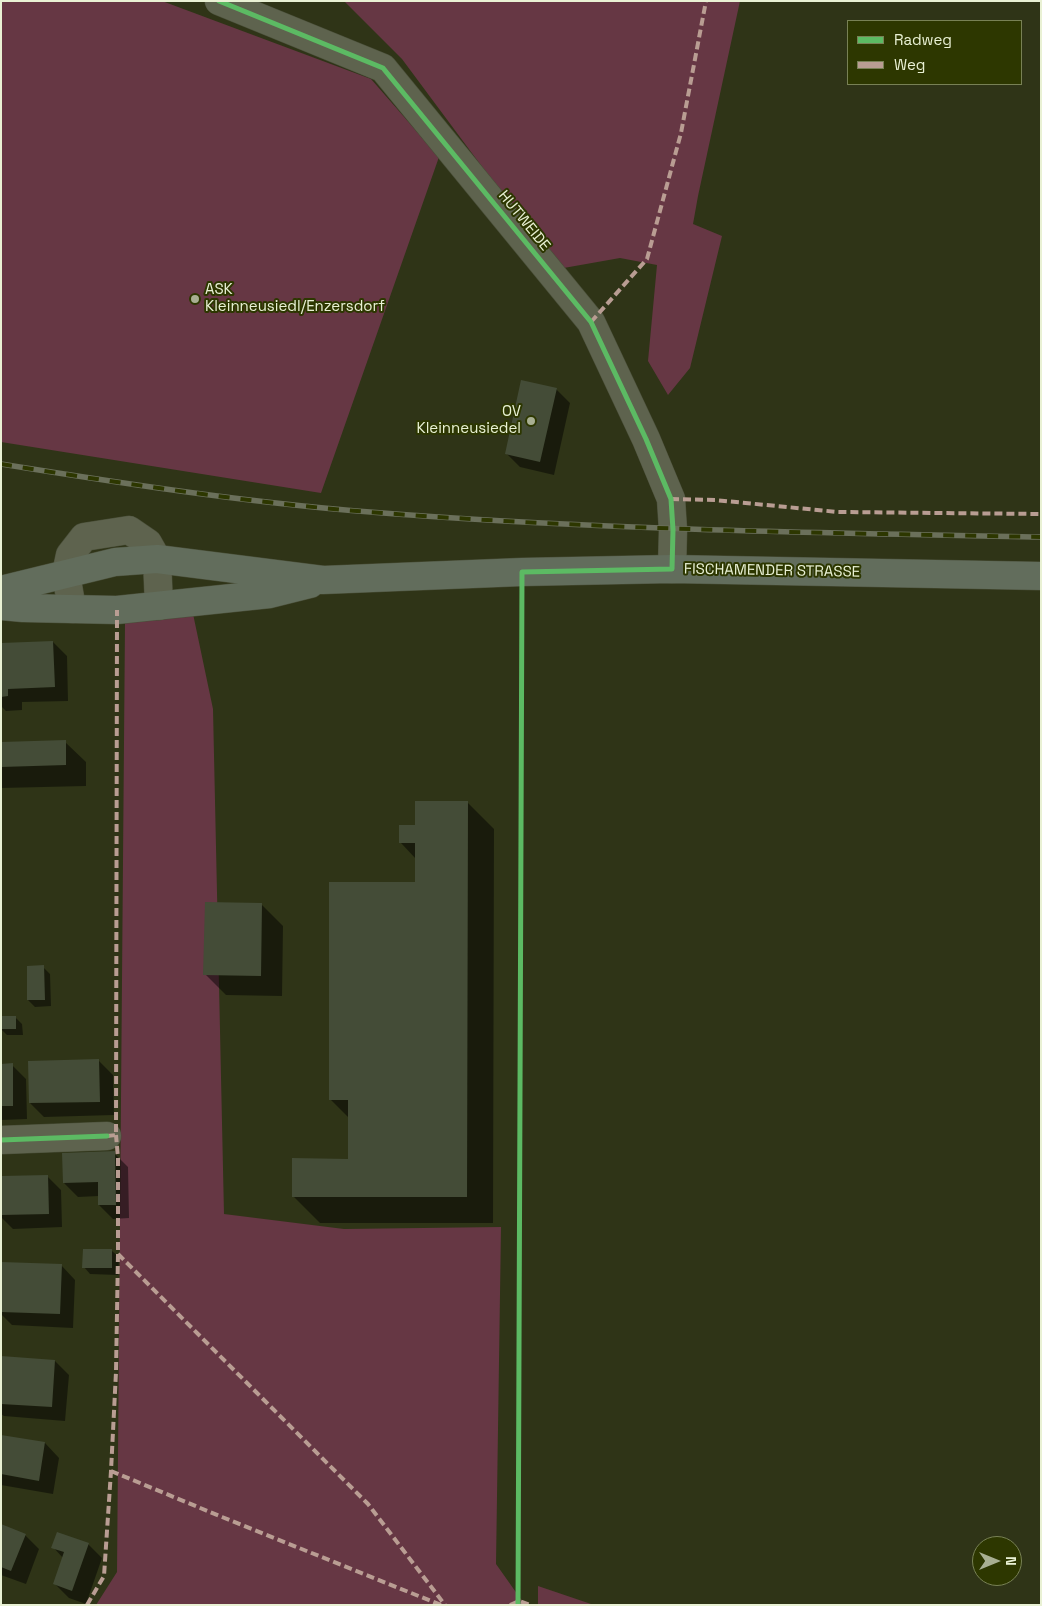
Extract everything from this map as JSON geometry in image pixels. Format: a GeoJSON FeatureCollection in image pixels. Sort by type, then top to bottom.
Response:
{"type":"FeatureCollection","features":[{"type":"Feature","properties":{"kind":"main road","name":"FISCHAMENDER STRASSE"},"geometry":{"type":"LineString","coordinates":[[1,590],[115,562],[157,559],[324,580],[522,572],[672,569],[1041,576]]}},
{"type":"Feature","properties":{"kind":"main road","name":"FISCHAMENDER STRASSE"},"geometry":{"type":"LineString","coordinates":[[1,606],[117,610],[270,594],[324,580]]}},
{"type":"Feature","properties":{"kind":"street","name":"HUTWEIDE"},"geometry":{"type":"LineString","coordinates":[[219,1],[383,68],[591,322],[646,439],[670,498],[674,530],[672,569]]}},
{"type":"Feature","properties":{"kind":"street"},"geometry":{"type":"LineString","coordinates":[[157,559],[159,606]]}},
{"type":"Feature","properties":{"kind":"street"},"geometry":{"type":"LineString","coordinates":[[66,574],[72,609]]}},
{"type":"Feature","properties":{"kind":"street"},"geometry":{"type":"LineString","coordinates":[[1,1140],[107,1136]]}},
{"type":"Feature","properties":{"kind":"shaded area","name":"ASK Kleinneusiedl/Enzersdorf"},"geometry":{"type":"Polygon","coordinates":[[[1,1],[162,1],[371,79],[439,157],[321,493],[1,442],[1,1]]]}},
{"type":"Feature","properties":{"kind":"shaded area"},"geometry":{"type":"Polygon","coordinates":[[[344,1],[740,1],[693,224],[722,236],[690,368],[668,395],[648,361],[657,265],[620,258],[558,269],[402,59],[344,1]]]}},
{"type":"Feature","properties":{"kind":"shaded area"},"geometry":{"type":"Polygon","coordinates":[[[192,609],[213,709],[224,1214],[344,1229],[501,1227],[496,1564],[525,1605],[96,1605],[117,1572],[125,623],[192,609]]]}},
{"type":"Feature","properties":{"kind":"shaded area"},"geometry":{"type":"Polygon","coordinates":[[[538,1586],[594,1605],[538,1605],[538,1586]]]}},
{"type":"Feature","properties":{"kind":"building","name":"OV Kleinneusiedel"},"geometry":{"type":"Polygon","coordinates":[[[521,380],[557,388],[540,462],[505,454],[521,380]]]}},
{"type":"Feature","properties":{"kind":"building"},"geometry":{"type":"Polygon","coordinates":[[[53,641],[55,687],[8,689],[8,696],[1,697],[1,643],[53,641]]]}},
{"type":"Feature","properties":{"kind":"building"},"geometry":{"type":"Polygon","coordinates":[[[66,740],[66,765],[1,767],[1,742],[66,740]]]}},
{"type":"Feature","properties":{"kind":"building"},"geometry":{"type":"Polygon","coordinates":[[[415,801],[468,801],[467,1197],[292,1197],[292,1158],[348,1159],[348,1100],[329,1100],[329,882],[415,882],[415,843],[399,843],[399,825],[415,825],[415,801]]]}},
{"type":"Feature","properties":{"kind":"building"},"geometry":{"type":"Polygon","coordinates":[[[205,902],[262,903],[261,976],[203,975],[205,902]]]}},
{"type":"Feature","properties":{"kind":"building"},"geometry":{"type":"Polygon","coordinates":[[[44,965],[45,1000],[27,1000],[27,966],[44,965]]]}},
{"type":"Feature","properties":{"kind":"building"},"geometry":{"type":"Polygon","coordinates":[[[1,1016],[16,1016],[16,1029],[1,1029],[1,1016]]]}},
{"type":"Feature","properties":{"kind":"building"},"geometry":{"type":"Polygon","coordinates":[[[99,1059],[100,1102],[29,1103],[28,1061],[99,1059]]]}},
{"type":"Feature","properties":{"kind":"building"},"geometry":{"type":"Polygon","coordinates":[[[13,1063],[13,1106],[1,1106],[1,1064],[13,1063]]]}},
{"type":"Feature","properties":{"kind":"building"},"geometry":{"type":"Polygon","coordinates":[[[115,1151],[116,1205],[98,1205],[98,1182],[63,1183],[62,1153],[115,1151]]]}},
{"type":"Feature","properties":{"kind":"building"},"geometry":{"type":"Polygon","coordinates":[[[48,1175],[49,1214],[1,1215],[1,1176],[48,1175]]]}},
{"type":"Feature","properties":{"kind":"building"},"geometry":{"type":"Polygon","coordinates":[[[83,1249],[112,1249],[112,1268],[82,1268],[83,1249]]]}},
{"type":"Feature","properties":{"kind":"building"},"geometry":{"type":"Polygon","coordinates":[[[1,1262],[62,1264],[60,1314],[1,1312],[1,1262]]]}},
{"type":"Feature","properties":{"kind":"building"},"geometry":{"type":"Polygon","coordinates":[[[1,1356],[55,1360],[52,1407],[1,1404],[1,1356]]]}},
{"type":"Feature","properties":{"kind":"building"},"geometry":{"type":"Polygon","coordinates":[[[1,1435],[45,1442],[39,1481],[1,1474],[1,1435]]]}},
{"type":"Feature","properties":{"kind":"building"},"geometry":{"type":"Polygon","coordinates":[[[1,1524],[26,1534],[11,1571],[1,1567],[1,1524]]]}},
{"type":"Feature","properties":{"kind":"building"},"geometry":{"type":"Polygon","coordinates":[[[57,1532],[89,1543],[72,1591],[53,1584],[64,1552],[51,1548],[57,1532]]]}},
{"type":"Feature","properties":{"kind":"railway"},"geometry":{"type":"LineString","coordinates":[[1,464],[248,500],[396,514],[638,527],[1041,537]]}},
{"type":"Feature","properties":{"kind":"marked path"},"geometry":{"type":"LineString","coordinates":[[591,322],[647,259],[681,133],[706,1]]}},
{"type":"Feature","properties":{"kind":"marked path"},"geometry":{"type":"LineString","coordinates":[[671,499],[715,500],[838,512],[1041,514]]}},
{"type":"Feature","properties":{"kind":"marked path"},"geometry":{"type":"LineString","coordinates":[[107,1136],[116,1135],[117,610]]}},
{"type":"Feature","properties":{"kind":"marked path"},"geometry":{"type":"LineString","coordinates":[[87,1605],[104,1576],[111,1471],[116,1372],[118,1254],[118,1158],[116,1135]]}},
{"type":"Feature","properties":{"kind":"marked path"},"geometry":{"type":"LineString","coordinates":[[118,1254],[368,1504],[445,1605]]}},
{"type":"Feature","properties":{"kind":"marked path"},"geometry":{"type":"LineString","coordinates":[[111,1471],[441,1605]]}},
{"type":"Feature","properties":{"kind":"marked path"},"geometry":{"type":"LineString","coordinates":[[510,1605],[519,1601],[530,1605]]}},
{"type":"Feature","properties":{"kind":"cycle path"},"geometry":{"type":"LineString","coordinates":[[219,1],[383,68],[591,322],[646,439],[671,499],[673,530],[672,569],[522,572],[518,1605]]}},
{"type":"Feature","properties":{"kind":"cycle path"},"geometry":{"type":"LineString","coordinates":[[1,1140],[107,1136]]}},
{"type":"Feature","properties":{"kind":"place","name":"ASK Kleinneusiedl/Enzersdorf"},"geometry":{"type":"Point","coordinates":[195,299]}},
{"type":"Feature","properties":{"kind":"place","name":"OV Kleinneusiedel"},"geometry":{"type":"Point","coordinates":[531,421]}}]}
